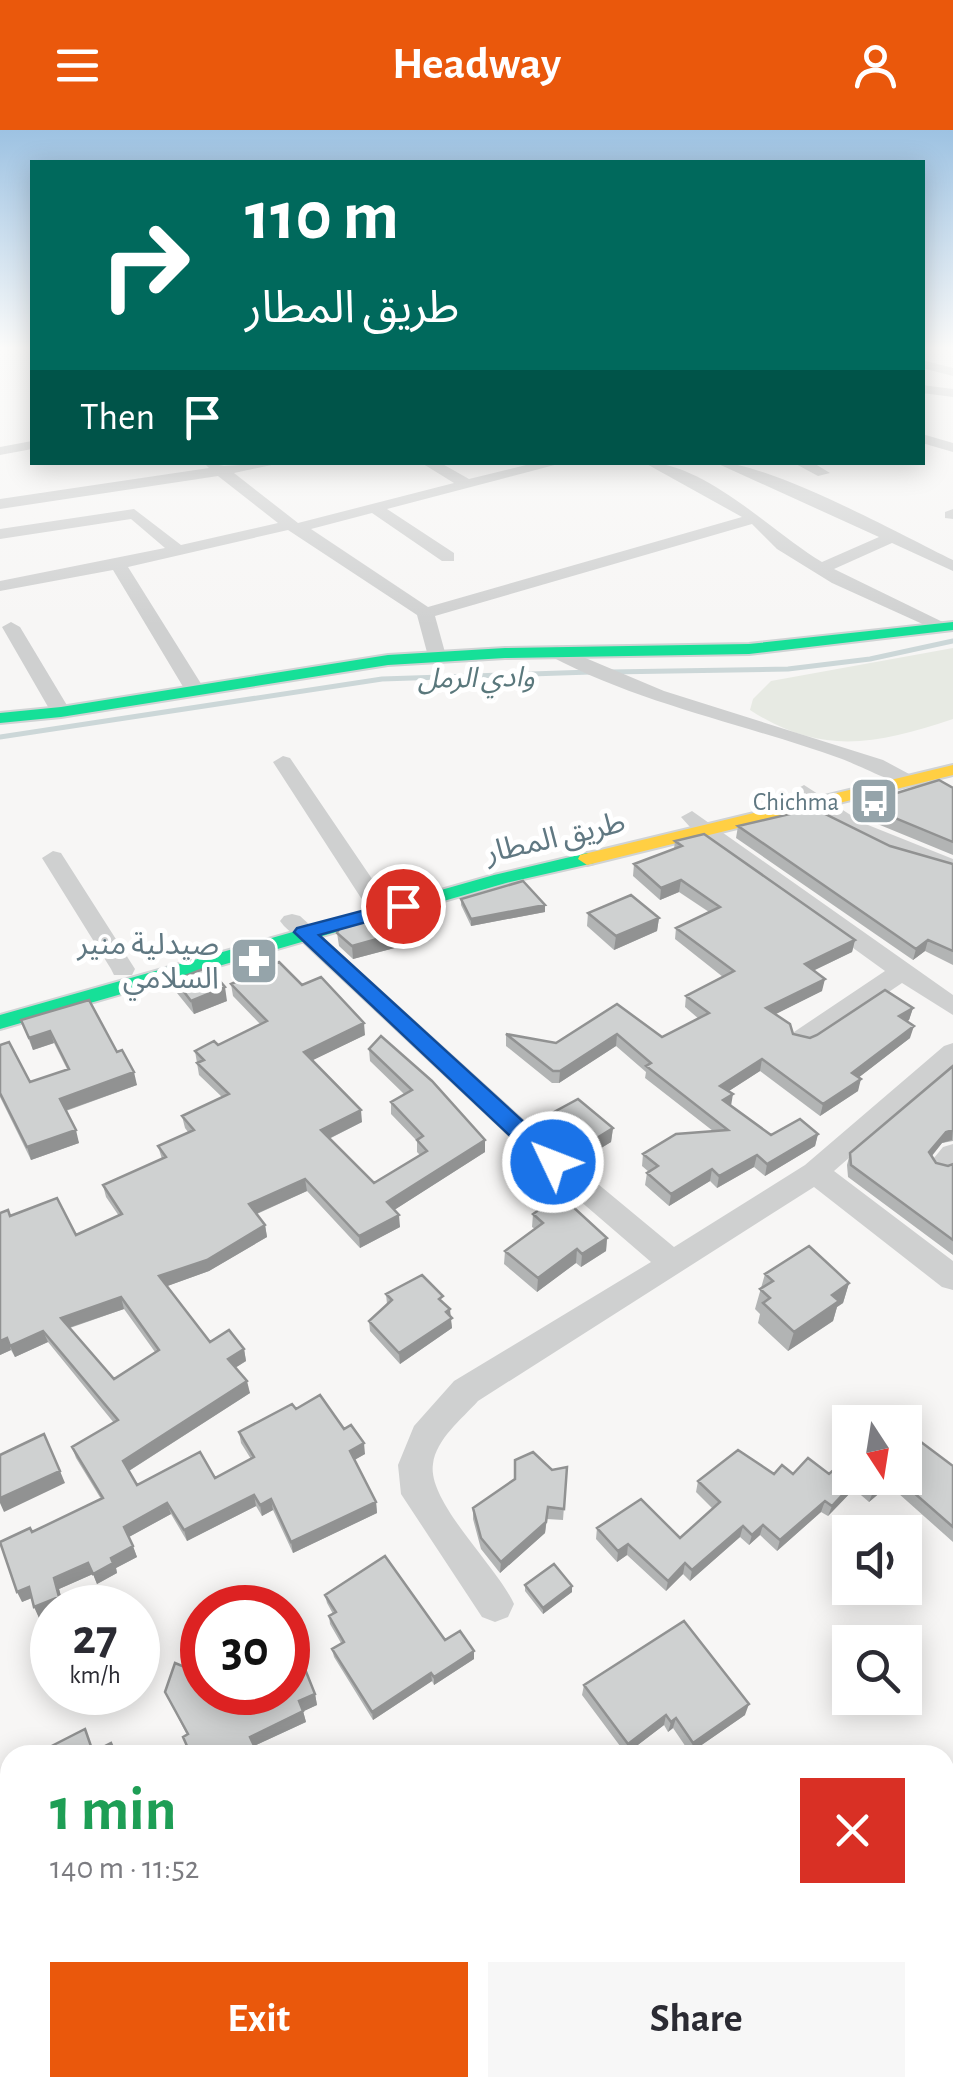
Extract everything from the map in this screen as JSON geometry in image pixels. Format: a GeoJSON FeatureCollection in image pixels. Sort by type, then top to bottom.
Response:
{"type":"FeatureCollection","features":[{"type":"Feature","properties":{"kind":"main road"},"geometry":{"type":"LineString","coordinates":[[0,718],[61,712],[344,665],[437,656],[748,650],[950,628]]}},
{"type":"Feature","properties":{"kind":"main road","name":"طريق المطار"},"geometry":{"type":"LineString","coordinates":[[0,1003],[122,969],[501,880],[699,824],[924,775],[953,753]]}},
{"type":"Feature","properties":{"kind":"main road","name":"طريق المطار"},"geometry":{"type":"LineString","coordinates":[[0,1022],[298,927],[372,898],[560,848],[699,824]]}},
{"type":"Feature","properties":{"kind":"street"},"geometry":{"type":"LineString","coordinates":[[0,451],[30,445]]}},
{"type":"Feature","properties":{"kind":"street"},"geometry":{"type":"LineString","coordinates":[[0,504],[241,465]]}},
{"type":"Feature","properties":{"kind":"street"},"geometry":{"type":"LineString","coordinates":[[432,465],[467,484]]}},
{"type":"Feature","properties":{"kind":"street"},"geometry":{"type":"LineString","coordinates":[[0,586],[294,526],[546,465]]}},
{"type":"Feature","properties":{"kind":"street"},"geometry":{"type":"LineString","coordinates":[[656,465],[755,518],[776,540],[821,569],[950,628]]}},
{"type":"Feature","properties":{"kind":"street"},"geometry":{"type":"LineString","coordinates":[[728,465],[953,566]]}},
{"type":"Feature","properties":{"kind":"street"},"geometry":{"type":"LineString","coordinates":[[806,465],[823,473]]}},
{"type":"Feature","properties":{"kind":"street"},"geometry":{"type":"LineString","coordinates":[[215,467],[294,526],[425,613],[437,656]]}},
{"type":"Feature","properties":{"kind":"street"},"geometry":{"type":"LineString","coordinates":[[374,508],[448,556]]}},
{"type":"Feature","properties":{"kind":"street"},"geometry":{"type":"LineString","coordinates":[[0,534],[134,514],[178,551]]}},
{"type":"Feature","properties":{"kind":"street"},"geometry":{"type":"LineString","coordinates":[[425,613],[755,518]]}},
{"type":"Feature","properties":{"kind":"street"},"geometry":{"type":"LineString","coordinates":[[821,569],[892,537]]}},
{"type":"Feature","properties":{"kind":"street"},"geometry":{"type":"LineString","coordinates":[[118,564],[195,690]]}},
{"type":"Feature","properties":{"kind":"street"},"geometry":{"type":"LineString","coordinates":[[11,627],[61,712]]}},
{"type":"Feature","properties":{"kind":"street"},"geometry":{"type":"LineString","coordinates":[[557,652],[591,672],[924,775],[953,790]]}},
{"type":"Feature","properties":{"kind":"street"},"geometry":{"type":"LineString","coordinates":[[283,762],[372,898]]}},
{"type":"Feature","properties":{"kind":"street"},"geometry":{"type":"LineString","coordinates":[[811,798],[866,833],[953,868]]}},
{"type":"Feature","properties":{"kind":"street"},"geometry":{"type":"LineString","coordinates":[[699,824],[953,1007]]}},
{"type":"Feature","properties":{"kind":"street"},"geometry":{"type":"LineString","coordinates":[[53,858],[122,969]]}},
{"type":"Feature","properties":{"kind":"street"},"geometry":{"type":"LineString","coordinates":[[298,927],[553,1162],[673,1263]]}},
{"type":"Feature","properties":{"kind":"street"},"geometry":{"type":"LineString","coordinates":[[804,1038],[902,971]]}},
{"type":"Feature","properties":{"kind":"street"},"geometry":{"type":"LineString","coordinates":[[495,1604],[420,1494],[416,1465],[426,1436],[466,1391],[814,1172],[953,1052]]}},
{"type":"Feature","properties":{"kind":"street"},"geometry":{"type":"LineString","coordinates":[[814,1172],[953,1278]]}},
{"type":"Feature","properties":{"kind":"shaded area"},"geometry":{"type":"Polygon","coordinates":[[[953,648],[953,719],[925,728],[874,740],[826,740],[801,735],[750,710],[753,699],[771,681],[953,648]]]}},
{"type":"Feature","properties":{"kind":"building"},"geometry":{"type":"Polygon","coordinates":[[[939,780],[953,788],[953,842],[861,804],[939,780]]]}},
{"type":"Feature","properties":{"kind":"building"},"geometry":{"type":"Polygon","coordinates":[[[807,810],[823,813],[890,846],[953,864],[953,951],[928,940],[916,949],[738,826],[807,810]]]}},
{"type":"Feature","properties":{"kind":"building"},"geometry":{"type":"Polygon","coordinates":[[[704,834],[855,940],[805,964],[825,979],[766,1008],[790,1024],[793,1034],[810,1038],[817,1035],[885,990],[913,1008],[899,1016],[914,1026],[852,1073],[861,1079],[823,1104],[762,1059],[720,1086],[733,1094],[723,1100],[771,1135],[800,1119],[818,1134],[767,1164],[757,1155],[719,1176],[712,1169],[671,1194],[647,1173],[658,1166],[643,1154],[676,1134],[728,1130],[646,1066],[651,1063],[617,1034],[560,1071],[553,1071],[506,1034],[556,1043],[617,1004],[662,1037],[709,1013],[686,996],[734,971],[676,928],[720,907],[681,880],[661,888],[634,864],[682,846],[675,841],[704,834]]]}},
{"type":"Feature","properties":{"kind":"building"},"geometry":{"type":"Polygon","coordinates":[[[523,881],[545,905],[471,919],[461,899],[523,881]]]}},
{"type":"Feature","properties":{"kind":"building"},"geometry":{"type":"Polygon","coordinates":[[[631,895],[659,918],[616,936],[588,913],[631,895]]]}},
{"type":"Feature","properties":{"kind":"building"},"geometry":{"type":"Polygon","coordinates":[[[404,908],[420,927],[352,946],[337,933],[340,927],[404,908]]]}},
{"type":"Feature","properties":{"kind":"building"},"geometry":{"type":"Polygon","coordinates":[[[279,962],[302,985],[321,977],[364,1023],[304,1052],[361,1110],[321,1130],[374,1183],[427,1151],[417,1140],[423,1136],[391,1102],[412,1090],[369,1049],[381,1036],[432,1081],[485,1140],[387,1202],[399,1215],[359,1236],[305,1179],[249,1204],[265,1225],[207,1260],[159,1276],[210,1342],[229,1330],[244,1349],[228,1359],[247,1381],[123,1461],[137,1485],[200,1452],[215,1478],[254,1457],[239,1432],[292,1404],[296,1409],[320,1395],[344,1429],[351,1425],[364,1443],[350,1451],[376,1502],[291,1542],[271,1499],[260,1505],[254,1495],[184,1530],[167,1503],[124,1527],[133,1546],[111,1558],[113,1563],[93,1574],[88,1563],[54,1578],[56,1585],[30,1585],[30,1591],[29,1587],[17,1592],[0,1542],[30,1528],[32,1532],[103,1498],[72,1447],[118,1420],[43,1331],[10,1346],[7,1338],[0,1341],[0,1213],[8,1210],[10,1216],[57,1198],[76,1235],[122,1214],[103,1185],[166,1157],[158,1146],[194,1130],[182,1116],[229,1094],[197,1063],[204,1060],[195,1051],[214,1041],[218,1045],[267,1021],[231,984],[279,962]],[[121,1297],[61,1318],[114,1379],[159,1350],[121,1297]]]}},
{"type":"Feature","properties":{"kind":"building"},"geometry":{"type":"Polygon","coordinates":[[[208,967],[225,987],[191,1001],[175,980],[208,967]]]}},
{"type":"Feature","properties":{"kind":"building"},"geometry":{"type":"Polygon","coordinates":[[[89,1000],[117,1052],[122,1050],[134,1072],[60,1099],[76,1130],[27,1147],[0,1093],[0,1045],[9,1042],[30,1082],[69,1069],[50,1031],[29,1038],[21,1020],[89,1000]]]}},
{"type":"Feature","properties":{"kind":"building"},"geometry":{"type":"Polygon","coordinates":[[[953,1066],[953,1130],[946,1132],[929,1152],[936,1163],[953,1164],[953,1240],[851,1165],[850,1153],[953,1066]]]}},
{"type":"Feature","properties":{"kind":"building"},"geometry":{"type":"Polygon","coordinates":[[[578,1099],[613,1128],[579,1149],[543,1118],[578,1099]]]}},
{"type":"Feature","properties":{"kind":"building"},"geometry":{"type":"Polygon","coordinates":[[[560,1195],[607,1238],[582,1254],[577,1249],[538,1278],[505,1251],[543,1223],[533,1214],[560,1195]]]}},
{"type":"Feature","properties":{"kind":"building"},"geometry":{"type":"Polygon","coordinates":[[[809,1246],[849,1283],[832,1295],[839,1301],[794,1332],[763,1303],[770,1298],[760,1289],[773,1281],[765,1274],[809,1246]]]}},
{"type":"Feature","properties":{"kind":"building"},"geometry":{"type":"Polygon","coordinates":[[[422,1275],[443,1296],[439,1299],[450,1309],[446,1312],[452,1318],[399,1353],[369,1321],[392,1300],[386,1294],[422,1275]]]}},
{"type":"Feature","properties":{"kind":"building"},"geometry":{"type":"Polygon","coordinates":[[[44,1434],[60,1471],[0,1498],[0,1455],[44,1434]]]}},
{"type":"Feature","properties":{"kind":"building"},"geometry":{"type":"Polygon","coordinates":[[[922,1443],[953,1466],[953,1527],[916,1495],[922,1495],[922,1443]]]}},
{"type":"Feature","properties":{"kind":"building"},"geometry":{"type":"Polygon","coordinates":[[[738,1450],[774,1474],[782,1465],[793,1474],[808,1458],[829,1474],[832,1471],[832,1495],[842,1495],[832,1506],[825,1501],[780,1540],[763,1525],[752,1535],[743,1526],[692,1570],[685,1563],[668,1581],[628,1544],[618,1551],[597,1528],[641,1499],[680,1538],[720,1502],[698,1481],[738,1450]]]}},
{"type":"Feature","properties":{"kind":"building"},"geometry":{"type":"Polygon","coordinates":[[[533,1452],[552,1470],[567,1467],[564,1509],[548,1507],[546,1522],[501,1562],[481,1538],[473,1508],[515,1479],[515,1460],[533,1452]]]}},
{"type":"Feature","properties":{"kind":"building"},"geometry":{"type":"Polygon","coordinates":[[[385,1556],[445,1640],[460,1631],[474,1651],[434,1677],[431,1673],[372,1712],[332,1649],[344,1642],[329,1616],[336,1612],[325,1595],[385,1556]]]}},
{"type":"Feature","properties":{"kind":"building"},"geometry":{"type":"Polygon","coordinates":[[[554,1564],[572,1586],[543,1608],[525,1585],[554,1564]]]}},
{"type":"Feature","properties":{"kind":"building"},"geometry":{"type":"Polygon","coordinates":[[[684,1621],[749,1704],[693,1743],[676,1718],[671,1722],[666,1715],[628,1744],[584,1685],[684,1621]]]}},
{"type":"Feature","properties":{"kind":"building"},"geometry":{"type":"Polygon","coordinates":[[[175,1663],[180,1665],[180,1715],[295,1715],[250,1737],[254,1745],[187,1745],[183,1737],[188,1734],[165,1692],[175,1663]]]}},
{"type":"Feature","properties":{"kind":"building"},"geometry":{"type":"Polygon","coordinates":[[[85,1729],[91,1745],[54,1745],[85,1729]]]}},
{"type":"Feature","properties":{"kind":"waterway","name":"وادي الرمل"},"geometry":{"type":"LineString","coordinates":[[610,672],[788,669],[870,659],[953,641]]}},
{"type":"Feature","properties":{"kind":"waterway","name":"وادي الرمل"},"geometry":{"type":"LineString","coordinates":[[0,737],[382,679],[591,672]]}},
{"type":"Feature","properties":{"kind":"traffic: fast"},"geometry":{"type":"LineString","coordinates":[[0,718],[61,712],[388,660],[505,653],[749,649],[953,626]]}},
{"type":"Feature","properties":{"kind":"traffic: fast"},"geometry":{"type":"LineString","coordinates":[[0,1022],[501,879],[587,859]]}},
{"type":"Feature","properties":{"kind":"traffic: slow"},"geometry":{"type":"LineString","coordinates":[[587,859],[953,770]]}},
{"type":"Feature","properties":{"kind":"place","name":"Chichma"},"geometry":{"type":"Point","coordinates":[874,801]}},
{"type":"Feature","properties":{"kind":"place","name":"صيدلية منير السلامي"},"geometry":{"type":"Point","coordinates":[254,961]}},
{"type":"Feature","properties":{"kind":"route"},"geometry":{"type":"LineString","coordinates":[[403,906],[304,932],[553,1162]]}}]}
